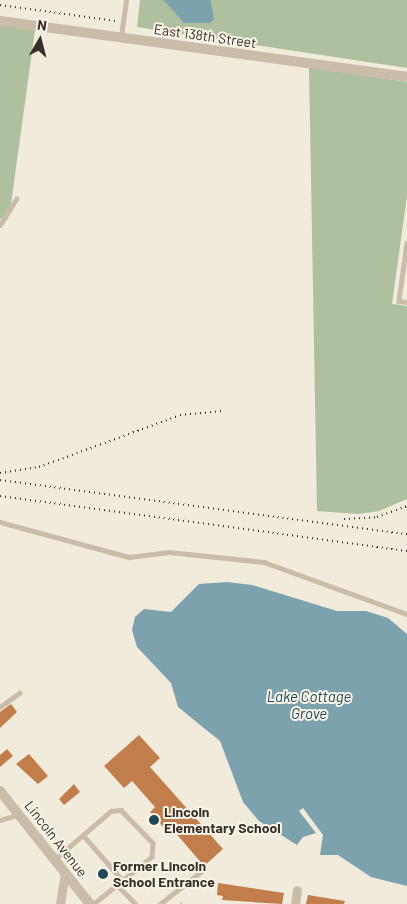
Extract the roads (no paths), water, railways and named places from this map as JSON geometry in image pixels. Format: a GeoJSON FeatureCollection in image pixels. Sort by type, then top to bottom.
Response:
{"type":"FeatureCollection","features":[{"type":"Feature","properties":{"kind":"street","name":"East 138th Street"},"geometry":{"type":"LineString","coordinates":[[0,21],[407,77]]}},
{"type":"Feature","properties":{"kind":"street","name":"Lincoln Avenue"},"geometry":{"type":"LineString","coordinates":[[0,791],[90,904]]}},
{"type":"Feature","properties":{"kind":"street"},"geometry":{"type":"LineString","coordinates":[[60,904],[65,872]]}},
{"type":"Feature","properties":{"kind":"street"},"geometry":{"type":"LineString","coordinates":[[295,904],[297,890]]}},
{"type":"Feature","properties":{"kind":"lane"},"geometry":{"type":"LineString","coordinates":[[120,38],[126,0]]}},
{"type":"Feature","properties":{"kind":"lane"},"geometry":{"type":"LineString","coordinates":[[0,225],[16,199]]}},
{"type":"Feature","properties":{"kind":"lane"},"geometry":{"type":"LineString","coordinates":[[407,243],[399,301],[407,302]]}},
{"type":"Feature","properties":{"kind":"lane"},"geometry":{"type":"LineString","coordinates":[[0,522],[129,557],[169,552],[264,562],[407,614]]}},
{"type":"Feature","properties":{"kind":"lane"},"geometry":{"type":"LineString","coordinates":[[0,707],[19,693]]}},
{"type":"Feature","properties":{"kind":"lane"},"geometry":{"type":"LineString","coordinates":[[55,860],[111,811],[121,810],[153,843],[152,857],[124,882],[94,904]]}},
{"type":"Feature","properties":{"kind":"lane"},"geometry":{"type":"LineString","coordinates":[[0,820],[19,814]]}},
{"type":"Feature","properties":{"kind":"lane"},"geometry":{"type":"LineString","coordinates":[[83,835],[124,882]]}},
{"type":"Feature","properties":{"kind":"lane"},"geometry":{"type":"LineString","coordinates":[[160,904],[203,870]]}},
{"type":"Feature","properties":{"kind":"lane"},"geometry":{"type":"LineString","coordinates":[[118,886],[136,904]]}},
{"type":"Feature","properties":{"kind":"water"},"geometry":{"type":"Polygon","coordinates":[[[163,0],[211,0],[214,19],[210,23],[184,23],[163,0]]]}},
{"type":"Feature","properties":{"kind":"water","name":"Lake Cottage Grove"},"geometry":{"type":"Polygon","coordinates":[[[227,582],[252,585],[337,611],[366,611],[388,618],[407,634],[407,886],[371,877],[338,855],[320,855],[323,835],[303,808],[299,811],[316,833],[303,837],[297,845],[259,821],[243,802],[220,741],[178,707],[171,683],[137,647],[132,630],[135,617],[144,609],[171,612],[199,584],[227,582]]]}},
{"type":"Feature","properties":{"kind":"railway"},"geometry":{"type":"LineString","coordinates":[[0,5],[116,21]]}},
{"type":"Feature","properties":{"kind":"railway"},"geometry":{"type":"LineString","coordinates":[[0,473],[39,467],[180,415],[223,411]]}},
{"type":"Feature","properties":{"kind":"railway"},"geometry":{"type":"LineString","coordinates":[[0,480],[407,534]]}},
{"type":"Feature","properties":{"kind":"railway"},"geometry":{"type":"LineString","coordinates":[[0,496],[407,551]]}},
{"type":"Feature","properties":{"kind":"railway"},"geometry":{"type":"LineString","coordinates":[[344,519],[377,517],[407,506]]}},
{"type":"Feature","properties":{"kind":"place","name":"Lincoln Elementary School"},"geometry":{"type":"Point","coordinates":[154,820]}},
{"type":"Feature","properties":{"kind":"place","name":"Former Lincoln School Entrance"},"geometry":{"type":"Point","coordinates":[103,874]}}]}
